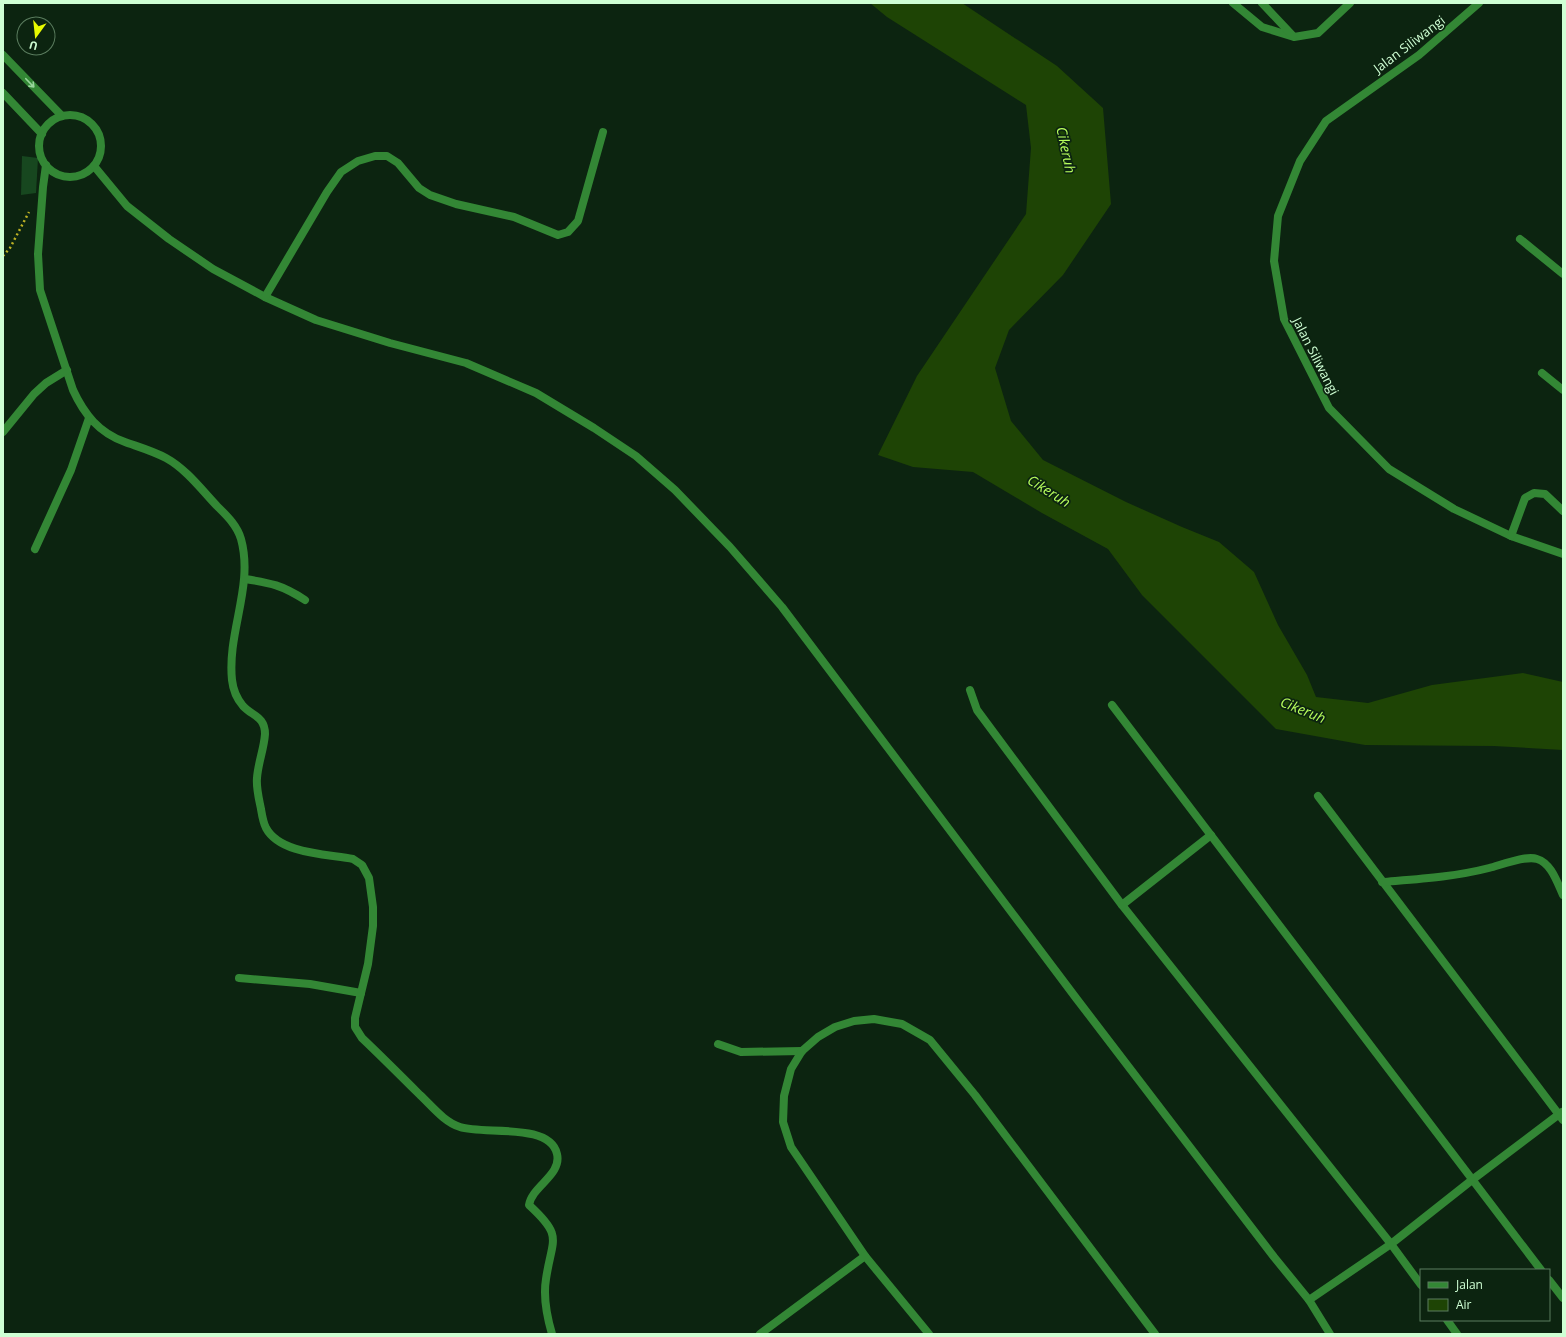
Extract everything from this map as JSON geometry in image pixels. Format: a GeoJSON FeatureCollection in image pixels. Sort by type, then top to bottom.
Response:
{"type":"FeatureCollection","features":[{"type":"Feature","properties":{"kind":"street"},"geometry":{"type":"LineString","coordinates":[[1234,3],[1262,27],[1294,37],[1318,33],[1350,3]]}},
{"type":"Feature","properties":{"kind":"street"},"geometry":{"type":"LineString","coordinates":[[1262,3],[1294,37]]}},
{"type":"Feature","properties":{"kind":"street","name":"Jalan Siliwangi"},"geometry":{"type":"LineString","coordinates":[[1479,3],[1419,55],[1326,120],[1300,161],[1278,216],[1274,261],[1284,319],[1329,408],[1388,469],[1454,510],[1511,536],[1563,554]]}},
{"type":"Feature","properties":{"kind":"street"},"geometry":{"type":"LineString","coordinates":[[3,55],[62,116]]}},
{"type":"Feature","properties":{"kind":"street"},"geometry":{"type":"LineString","coordinates":[[3,93],[42,134]]}},
{"type":"Feature","properties":{"kind":"street"},"geometry":{"type":"LineString","coordinates":[[72,115],[82,117],[90,122],[97,130],[101,139],[99,158],[94,166],[79,176],[70,177],[61,175],[46,165],[42,158],[39,146],[42,134],[47,126],[62,116],[72,115]]}},
{"type":"Feature","properties":{"kind":"street"},"geometry":{"type":"LineString","coordinates":[[265,297],[327,192],[342,172],[358,161],[375,156],[387,156],[398,163],[419,188],[430,195],[456,204],[514,217],[544,231],[558,235],[568,232],[578,221],[603,132]]}},
{"type":"Feature","properties":{"kind":"street"},"geometry":{"type":"LineString","coordinates":[[46,165],[38,254],[40,290],[73,390],[80,404],[89,418],[108,434],[124,442],[166,458],[180,467],[233,524],[240,536],[244,555],[245,578],[234,643],[232,673],[233,685],[238,698],[244,707],[260,718],[264,726],[265,734],[257,778],[257,789],[266,828],[274,837],[287,846],[353,859],[362,865],[369,878],[373,907],[373,926],[368,964],[355,1023],[358,1034],[441,1115],[458,1127],[477,1131],[512,1131],[537,1135],[547,1140],[557,1152],[558,1160],[553,1172],[536,1190],[530,1199],[529,1205],[546,1221],[553,1239],[545,1293],[552,1334]]}},
{"type":"Feature","properties":{"kind":"street"},"geometry":{"type":"LineString","coordinates":[[94,166],[127,206],[169,239],[213,269],[265,297],[316,320],[390,343],[466,363],[536,393],[594,428],[636,456],[676,490],[730,547],[782,608],[1067,986],[1274,1257],[1309,1300],[1330,1334]]}},
{"type":"Feature","properties":{"kind":"street"},"geometry":{"type":"LineString","coordinates":[[1520,239],[1563,274]]}},
{"type":"Feature","properties":{"kind":"street"},"geometry":{"type":"LineString","coordinates":[[3,432],[34,394],[46,383],[67,370]]}},
{"type":"Feature","properties":{"kind":"street"},"geometry":{"type":"LineString","coordinates":[[1542,373],[1563,390]]}},
{"type":"Feature","properties":{"kind":"street"},"geometry":{"type":"LineString","coordinates":[[35,549],[71,470],[89,418]]}},
{"type":"Feature","properties":{"kind":"street"},"geometry":{"type":"LineString","coordinates":[[1511,536],[1525,498],[1534,493],[1545,494],[1563,511]]}},
{"type":"Feature","properties":{"kind":"street"},"geometry":{"type":"LineString","coordinates":[[245,578],[278,585],[289,589],[305,600]]}},
{"type":"Feature","properties":{"kind":"street"},"geometry":{"type":"LineString","coordinates":[[970,690],[977,710],[1122,905],[1391,1244],[1420,1284]]}},
{"type":"Feature","properties":{"kind":"street"},"geometry":{"type":"LineString","coordinates":[[1112,705],[1540,1269]]}},
{"type":"Feature","properties":{"kind":"street"},"geometry":{"type":"LineString","coordinates":[[1309,1300],[1391,1244],[1472,1180],[1562,1116],[1382,882],[1318,796]]}},
{"type":"Feature","properties":{"kind":"street"},"geometry":{"type":"LineString","coordinates":[[1122,905],[1211,835]]}},
{"type":"Feature","properties":{"kind":"street"},"geometry":{"type":"LineString","coordinates":[[1382,882],[1472,873],[1525,858],[1535,858],[1544,862],[1550,870],[1563,895]]}},
{"type":"Feature","properties":{"kind":"street"},"geometry":{"type":"LineString","coordinates":[[239,978],[310,984],[361,993]]}},
{"type":"Feature","properties":{"kind":"street"},"geometry":{"type":"LineString","coordinates":[[929,1334],[865,1256],[791,1147],[783,1122],[784,1096],[791,1069],[802,1051],[818,1037],[835,1027],[854,1021],[874,1019],[902,1024],[930,1040],[975,1095],[1155,1334]]}},
{"type":"Feature","properties":{"kind":"street"},"geometry":{"type":"LineString","coordinates":[[718,1044],[741,1052],[802,1051]]}},
{"type":"Feature","properties":{"kind":"street"},"geometry":{"type":"LineString","coordinates":[[760,1334],[865,1256]]}},
{"type":"Feature","properties":{"kind":"street"},"geometry":{"type":"LineString","coordinates":[[1550,1281],[1563,1298]]}},
{"type":"Feature","properties":{"kind":"street"},"geometry":{"type":"LineString","coordinates":[[1448,1321],[1457,1334]]}},
{"type":"Feature","properties":{"kind":"path"},"geometry":{"type":"LineString","coordinates":[[3,256],[10,248],[32,208]]}},
{"type":"Feature","properties":{"kind":"water","name":"Cikeruh"},"geometry":{"type":"Polygon","coordinates":[[[870,3],[962,3],[1057,66],[1103,108],[1111,204],[1063,275],[1009,330],[995,368],[1011,421],[1043,460],[1126,502],[1219,542],[1254,572],[1278,625],[1307,675],[1316,697],[1368,703],[1432,685],[1523,673],[1563,682],[1563,750],[1494,746],[1365,745],[1276,729],[1142,595],[1108,549],[1042,513],[973,472],[913,467],[878,455],[917,376],[1026,214],[1031,148],[1026,105],[887,17],[870,3]]]}},
{"type":"Feature","properties":{"kind":"building"},"geometry":{"type":"Polygon","coordinates":[[[22,156],[38,158],[36,193],[21,195],[22,156]]]}}]}
